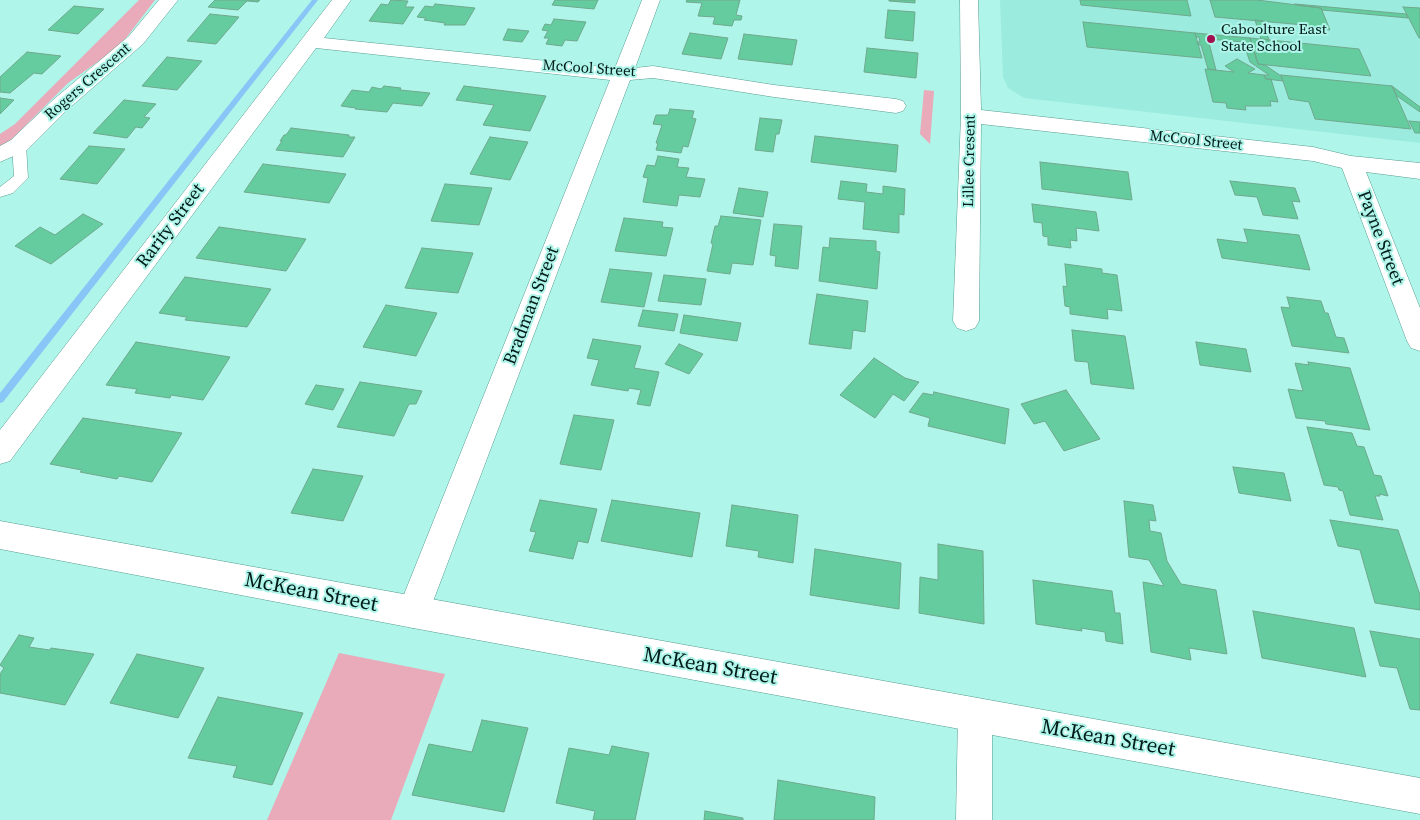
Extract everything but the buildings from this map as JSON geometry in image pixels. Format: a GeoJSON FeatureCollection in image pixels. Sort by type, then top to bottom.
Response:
{"type":"FeatureCollection","features":[{"type":"Feature","properties":{"kind":"street","name":"Rogers Crescent"},"geometry":{"type":"LineString","coordinates":[[0,154],[19,145],[60,105],[136,40],[169,0]]}},
{"type":"Feature","properties":{"kind":"street","name":"Rarity Street"},"geometry":{"type":"LineString","coordinates":[[0,452],[342,0]]}},
{"type":"Feature","properties":{"kind":"street","name":"Bradman Street"},"geometry":{"type":"LineString","coordinates":[[413,612],[651,0]]}},
{"type":"Feature","properties":{"kind":"street","name":"Lillee Cresent"},"geometry":{"type":"LineString","coordinates":[[966,321],[971,116],[969,0]]}},
{"type":"Feature","properties":{"kind":"street","name":"McCool Street"},"geometry":{"type":"LineString","coordinates":[[310,42],[622,75],[654,72],[774,91],[896,106]]}},
{"type":"Feature","properties":{"kind":"street","name":"McCool Street"},"geometry":{"type":"LineString","coordinates":[[971,116],[1313,154],[1351,163],[1420,171]]}},
{"type":"Feature","properties":{"kind":"street","name":"Payne Street"},"geometry":{"type":"LineString","coordinates":[[1351,163],[1420,342]]}},
{"type":"Feature","properties":{"kind":"street","name":"McKean Street"},"geometry":{"type":"LineString","coordinates":[[0,534],[413,612],[1420,796]]}},
{"type":"Feature","properties":{"kind":"street"},"geometry":{"type":"LineString","coordinates":[[974,715],[974,820]]}},
{"type":"Feature","properties":{"kind":"lane"},"geometry":{"type":"LineString","coordinates":[[0,192],[8,189],[21,178],[19,145]]}},
{"type":"Feature","properties":{"kind":"shaded area"},"geometry":{"type":"Polygon","coordinates":[[[139,0],[155,0],[126,38],[110,53],[68,83],[10,141],[0,147],[0,134],[15,124],[139,0]]]}},
{"type":"Feature","properties":{"kind":"shaded area","name":"Caboolture East State School"},"geometry":{"type":"Polygon","coordinates":[[[1000,0],[1420,0],[1420,143],[1024,98],[1008,88],[1003,77],[1000,0]]]}},
{"type":"Feature","properties":{"kind":"shaded area"},"geometry":{"type":"Polygon","coordinates":[[[924,90],[934,91],[930,144],[920,134],[924,90]]]}},
{"type":"Feature","properties":{"kind":"shaded area"},"geometry":{"type":"Polygon","coordinates":[[[339,653],[445,674],[391,820],[267,820],[339,653]]]}},
{"type":"Feature","properties":{"kind":"waterway"},"geometry":{"type":"LineString","coordinates":[[0,399],[315,0]]}},
{"type":"Feature","properties":{"kind":"place","name":"Caboolture East State School"},"geometry":{"type":"Point","coordinates":[1211,39]}}]}
